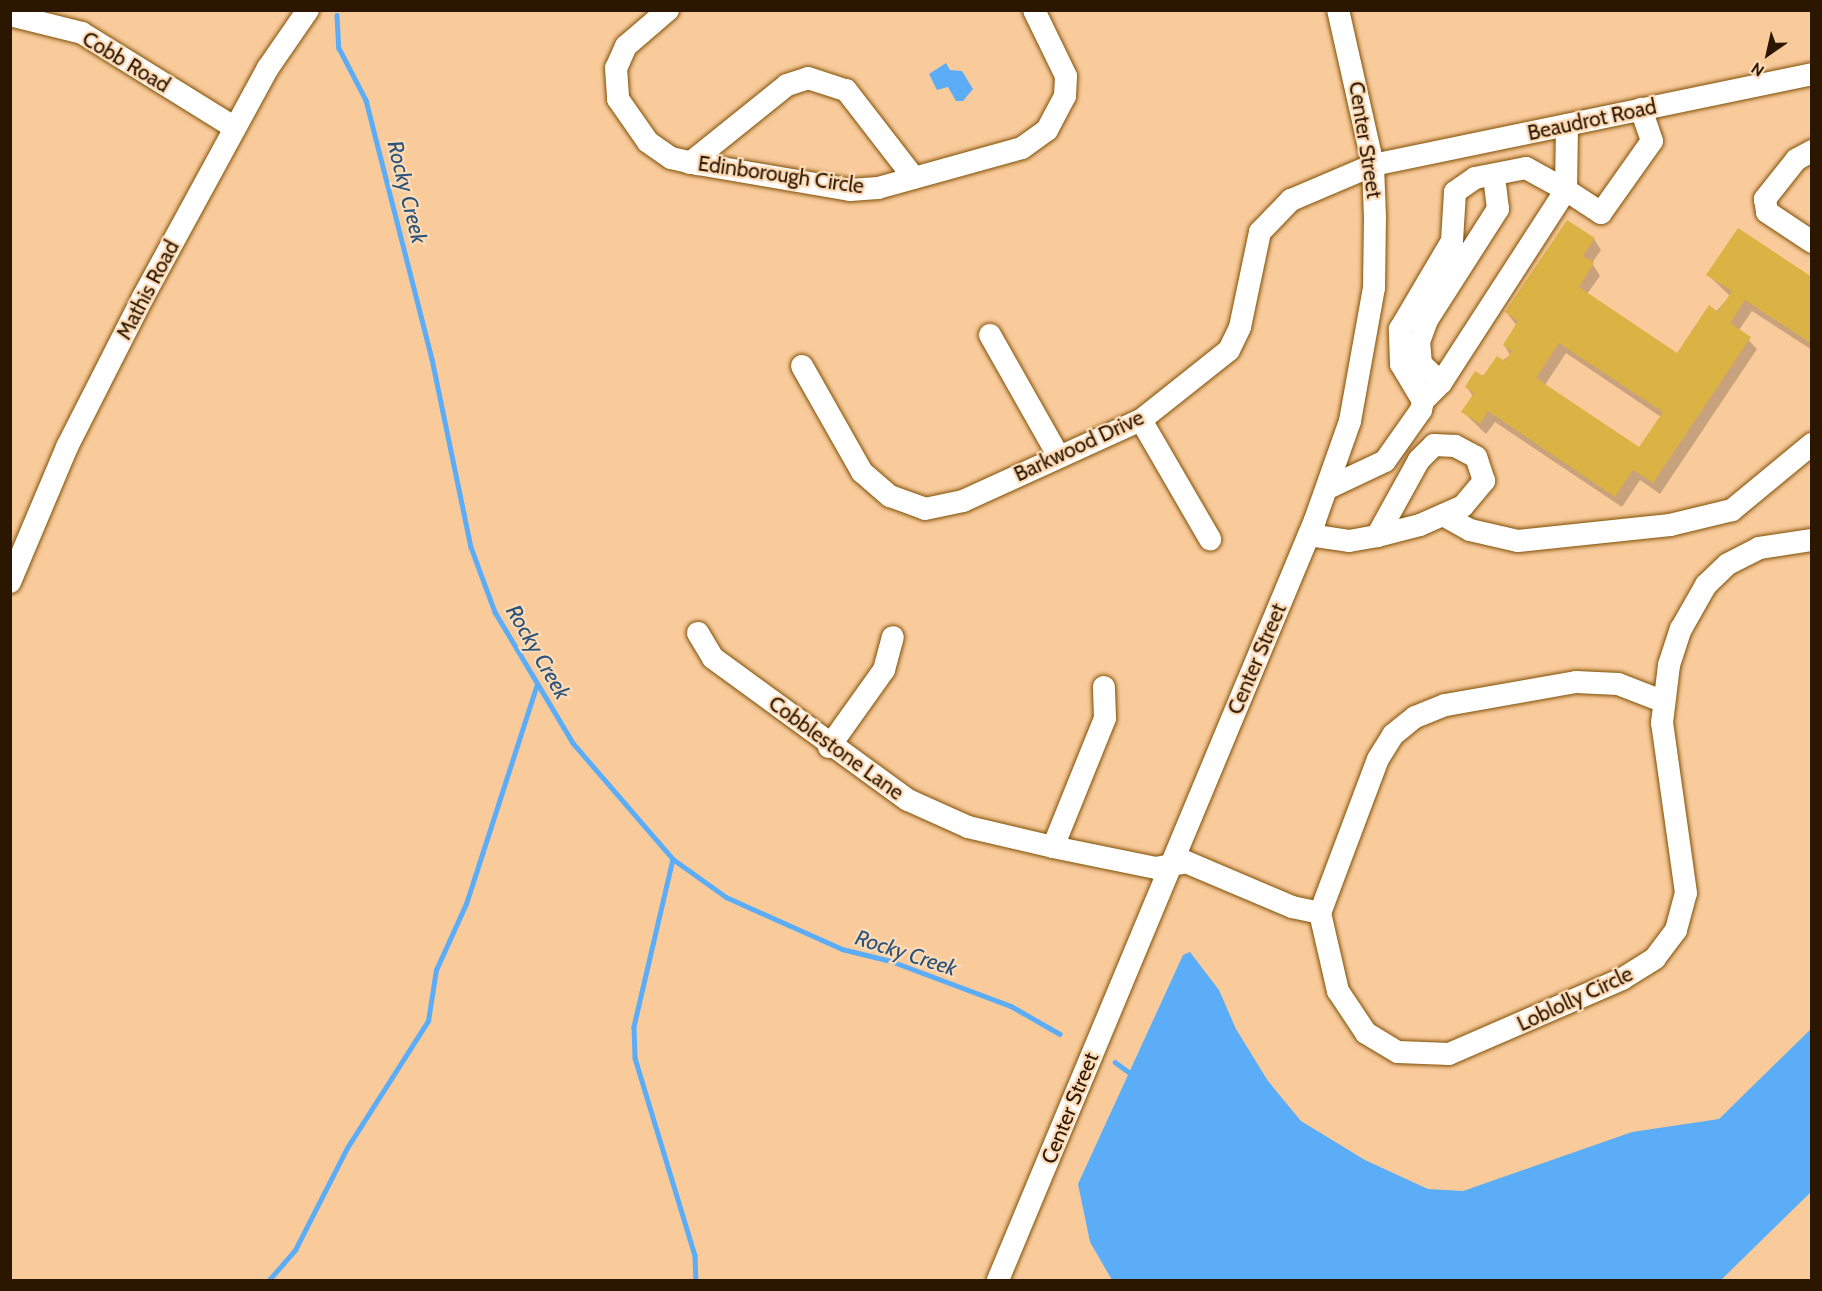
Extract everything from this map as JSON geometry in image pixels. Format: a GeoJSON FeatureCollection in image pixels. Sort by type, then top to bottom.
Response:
{"type":"FeatureCollection","features":[{"type":"Feature","properties":{"kind":"street","name":"Mathis Road"},"geometry":{"type":"LineString","coordinates":[[10,582],[67,447],[235,128],[308,10]]}},
{"type":"Feature","properties":{"kind":"street","name":"Edinborough Circle"},"geometry":{"type":"LineString","coordinates":[[668,10],[626,46],[616,68],[618,99],[648,142],[671,158],[690,163],[850,190],[914,178],[1022,148],[1047,130],[1065,96],[1066,76],[1034,10]]}},
{"type":"Feature","properties":{"kind":"street","name":"Center Street"},"geometry":{"type":"LineString","coordinates":[[998,1281],[1328,488],[1366,351],[1376,253],[1373,165],[1338,10]]}},
{"type":"Feature","properties":{"kind":"street","name":"Cobb Road"},"geometry":{"type":"LineString","coordinates":[[10,15],[82,33],[235,128]]}},
{"type":"Feature","properties":{"kind":"street","name":"Beaudrot Road"},"geometry":{"type":"LineString","coordinates":[[1373,165],[1812,74]]}},
{"type":"Feature","properties":{"kind":"street"},"geometry":{"type":"LineString","coordinates":[[690,163],[787,85],[808,78],[846,90],[914,178]]}},
{"type":"Feature","properties":{"kind":"street"},"geometry":{"type":"LineString","coordinates":[[1423,401],[1401,364],[1403,318],[1452,241],[1455,192],[1475,178],[1533,169],[1601,213],[1652,141],[1641,109]]}},
{"type":"Feature","properties":{"kind":"street"},"geometry":{"type":"LineString","coordinates":[[1328,488],[1385,461],[1423,401],[1441,382],[1566,189],[1567,125]]}},
{"type":"Feature","properties":{"kind":"street"},"geometry":{"type":"LineString","coordinates":[[1812,151],[1796,160],[1765,199],[1767,212],[1812,242]]}},
{"type":"Feature","properties":{"kind":"street","name":"Barkwood Drive"},"geometry":{"type":"LineString","coordinates":[[802,366],[862,472],[890,496],[926,509],[963,501],[1058,454],[1141,420],[1228,351],[1240,327],[1260,232],[1291,200],[1373,165]]}},
{"type":"Feature","properties":{"kind":"street"},"geometry":{"type":"LineString","coordinates":[[1441,382],[1421,364],[1419,342],[1427,320],[1498,209],[1494,175]]}},
{"type":"Feature","properties":{"kind":"street"},"geometry":{"type":"LineString","coordinates":[[990,335],[1058,454]]}},
{"type":"Feature","properties":{"kind":"street"},"geometry":{"type":"LineString","coordinates":[[1141,420],[1210,539]]}},
{"type":"Feature","properties":{"kind":"street"},"geometry":{"type":"LineString","coordinates":[[1443,515],[1470,530],[1518,541],[1670,525],[1732,510],[1812,444]]}},
{"type":"Feature","properties":{"kind":"street"},"geometry":{"type":"LineString","coordinates":[[1309,535],[1349,541],[1377,536],[1443,515],[1463,506],[1484,481],[1476,457],[1455,446],[1434,445],[1419,460],[1377,536]]}},
{"type":"Feature","properties":{"kind":"street","name":"Loblolly Circle"},"geometry":{"type":"LineString","coordinates":[[1320,913],[1329,966],[1348,1011],[1366,1034],[1408,1054],[1465,1049],[1637,971],[1669,941],[1686,893],[1662,701],[1681,629],[1712,579],[1759,548],[1812,540]]}},
{"type":"Feature","properties":{"kind":"street","name":"Cobblestone Lane"},"geometry":{"type":"LineString","coordinates":[[698,633],[713,658],[829,747],[908,800],[968,827],[1156,868],[1170,864]]}},
{"type":"Feature","properties":{"kind":"street"},"geometry":{"type":"LineString","coordinates":[[829,747],[884,670],[893,637]]}},
{"type":"Feature","properties":{"kind":"street"},"geometry":{"type":"LineString","coordinates":[[1170,864],[1186,862],[1292,907],[1320,913],[1378,759],[1415,717],[1445,705],[1587,681],[1618,684],[1662,701]]}},
{"type":"Feature","properties":{"kind":"street"},"geometry":{"type":"LineString","coordinates":[[1053,847],[1105,718],[1104,687]]}},
{"type":"Feature","properties":{"kind":"water"},"geometry":{"type":"Polygon","coordinates":[[[946,63],[950,70],[962,71],[973,89],[963,101],[956,101],[948,87],[937,90],[929,74],[946,63]]]}},
{"type":"Feature","properties":{"kind":"water"},"geometry":{"type":"Polygon","coordinates":[[[1190,952],[1219,990],[1236,1029],[1268,1081],[1301,1121],[1365,1160],[1428,1189],[1463,1191],[1632,1132],[1719,1119],[1811,1029],[1811,1192],[1721,1280],[1112,1280],[1090,1242],[1078,1184],[1183,955],[1190,952]]]}},
{"type":"Feature","properties":{"kind":"building"},"geometry":{"type":"Polygon","coordinates":[[[1567,220],[1595,238],[1583,256],[1594,263],[1579,287],[1677,353],[1709,305],[1718,312],[1732,291],[1706,275],[1738,228],[1812,277],[1812,344],[1745,300],[1730,323],[1751,337],[1653,483],[1633,470],[1615,497],[1488,411],[1480,424],[1461,412],[1474,393],[1465,387],[1475,371],[1483,376],[1497,356],[1505,361],[1512,351],[1503,345],[1518,321],[1505,312],[1567,220]],[[1559,343],[1536,378],[1639,447],[1663,412],[1559,343]]]}},
{"type":"Feature","properties":{"kind":"waterway","name":"Rocky Creek"},"geometry":{"type":"LineString","coordinates":[[337,15],[339,48],[366,100],[432,359],[471,547],[495,612],[573,743],[673,859],[726,897],[842,949],[891,961],[1011,1006],[1060,1034]]}},
{"type":"Feature","properties":{"kind":"waterway"},"geometry":{"type":"LineString","coordinates":[[269,1280],[295,1250],[347,1148],[428,1021],[436,970],[466,904],[537,684]]}},
{"type":"Feature","properties":{"kind":"waterway"},"geometry":{"type":"LineString","coordinates":[[673,859],[634,1027],[635,1058],[695,1255],[696,1280]]}},
{"type":"Feature","properties":{"kind":"waterway","name":"Rocky Creek"},"geometry":{"type":"LineString","coordinates":[[1115,1062],[1129,1072]]}}]}
